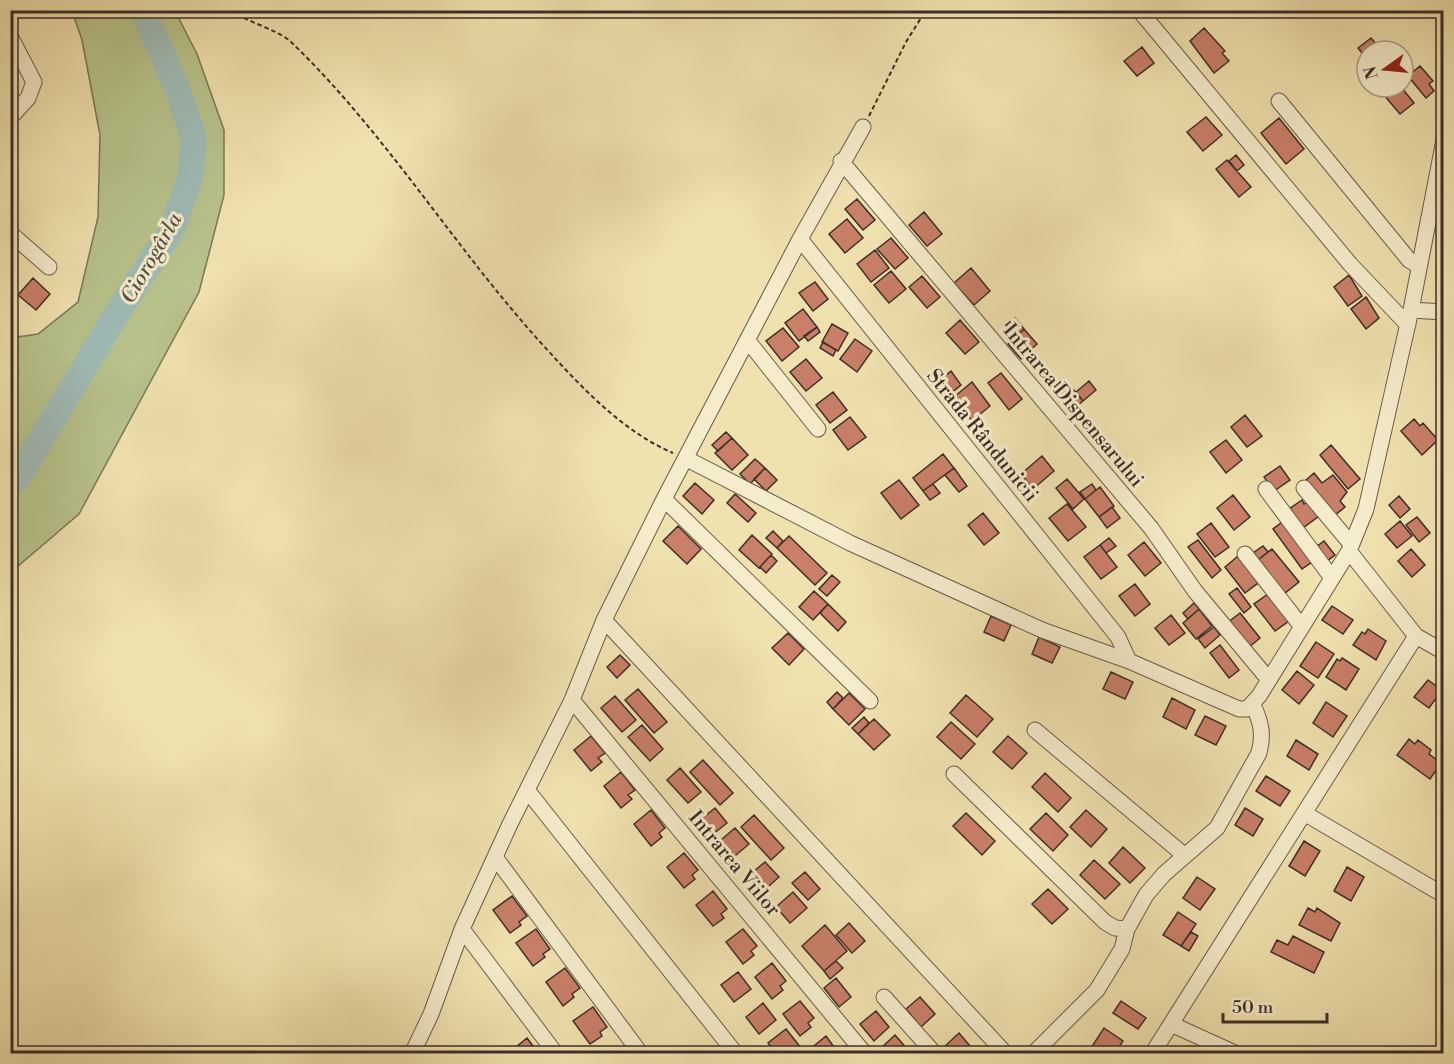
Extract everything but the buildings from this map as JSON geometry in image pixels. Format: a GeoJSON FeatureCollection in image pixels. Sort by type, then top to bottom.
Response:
{"type":"FeatureCollection","features":[{"type":"Feature","properties":{"kind":"street"},"geometry":{"type":"LineString","coordinates":[[1139,10],[1350,264],[1408,325]]}},
{"type":"Feature","properties":{"kind":"street"},"geometry":{"type":"LineString","coordinates":[[10,36],[34,82],[28,98],[10,118]]}},
{"type":"Feature","properties":{"kind":"street"},"geometry":{"type":"LineString","coordinates":[[1279,101],[1409,260],[1419,266]]}},
{"type":"Feature","properties":{"kind":"street"},"geometry":{"type":"LineString","coordinates":[[412,1053],[431,1014],[462,929],[573,700],[604,620],[664,499],[687,459],[800,239],[841,162],[863,127]]}},
{"type":"Feature","properties":{"kind":"street"},"geometry":{"type":"LineString","coordinates":[[687,459],[850,543],[1042,630],[1129,661],[1239,709],[1253,705],[1350,547],[1373,487],[1408,325],[1443,140]]}},
{"type":"Feature","properties":{"kind":"street","name":"Intrarea Dispensarului"},"geometry":{"type":"LineString","coordinates":[[841,162],[1157,535],[1195,591],[1269,680]]}},
{"type":"Feature","properties":{"kind":"street"},"geometry":{"type":"LineString","coordinates":[[10,233],[49,267]]}},
{"type":"Feature","properties":{"kind":"street","name":"Strada Rândunicii"},"geometry":{"type":"LineString","coordinates":[[800,239],[1118,637],[1129,661]]}},
{"type":"Feature","properties":{"kind":"street"},"geometry":{"type":"LineString","coordinates":[[1411,310],[1443,312]]}},
{"type":"Feature","properties":{"kind":"street"},"geometry":{"type":"LineString","coordinates":[[747,341],[818,429]]}},
{"type":"Feature","properties":{"kind":"street"},"geometry":{"type":"LineString","coordinates":[[1304,488],[1416,636],[1443,652]]}},
{"type":"Feature","properties":{"kind":"street"},"geometry":{"type":"LineString","coordinates":[[1266,489],[1332,578]]}},
{"type":"Feature","properties":{"kind":"street"},"geometry":{"type":"LineString","coordinates":[[664,499],[870,701]]}},
{"type":"Feature","properties":{"kind":"street"},"geometry":{"type":"LineString","coordinates":[[1245,554],[1302,627]]}},
{"type":"Feature","properties":{"kind":"street"},"geometry":{"type":"LineString","coordinates":[[604,620],[1006,1053]]}},
{"type":"Feature","properties":{"kind":"street"},"geometry":{"type":"LineString","coordinates":[[1152,1053],[1416,636]]}},
{"type":"Feature","properties":{"kind":"street","name":"Intrarea Viilor"},"geometry":{"type":"LineString","coordinates":[[573,700],[865,1053]]}},
{"type":"Feature","properties":{"kind":"street"},"geometry":{"type":"LineString","coordinates":[[1033,1053],[1097,990],[1122,949],[1127,929],[1146,895],[1184,855],[1200,845],[1217,828],[1259,753],[1263,739],[1262,723],[1253,705]]}},
{"type":"Feature","properties":{"kind":"street"},"geometry":{"type":"LineString","coordinates":[[1035,730],[1184,855]]}},
{"type":"Feature","properties":{"kind":"street"},"geometry":{"type":"LineString","coordinates":[[954,774],[1105,921],[1115,928],[1127,929]]}},
{"type":"Feature","properties":{"kind":"street"},"geometry":{"type":"LineString","coordinates":[[528,790],[736,1053]]}},
{"type":"Feature","properties":{"kind":"street"},"geometry":{"type":"LineString","coordinates":[[1304,813],[1442,894]]}},
{"type":"Feature","properties":{"kind":"street"},"geometry":{"type":"LineString","coordinates":[[495,857],[641,1053]]}},
{"type":"Feature","properties":{"kind":"street"},"geometry":{"type":"LineString","coordinates":[[462,929],[556,1053]]}},
{"type":"Feature","properties":{"kind":"street"},"geometry":{"type":"LineString","coordinates":[[884,997],[935,1053]]}},
{"type":"Feature","properties":{"kind":"street"},"geometry":{"type":"LineString","coordinates":[[1171,1024],[1237,1053]]}},
{"type":"Feature","properties":{"kind":"path"},"geometry":{"type":"LineString","coordinates":[[231,10],[288,39],[335,87],[516,317],[574,379],[629,427],[669,452],[687,459]]}},
{"type":"Feature","properties":{"kind":"path"},"geometry":{"type":"LineString","coordinates":[[863,127],[906,42],[926,10]]}},
{"type":"Feature","properties":{"kind":"green space"},"geometry":{"type":"Polygon","coordinates":[[[72,11],[175,11],[197,54],[224,130],[224,195],[199,292],[79,514],[11,572],[11,338],[38,334],[78,302],[98,217],[100,135],[82,40],[72,11]]]}},
{"type":"Feature","properties":{"kind":"waterway","name":"Ciorogârla"},"geometry":{"type":"LineString","coordinates":[[10,485],[18,478],[116,315],[171,231],[190,179],[194,139],[178,90],[143,10]]}}]}
